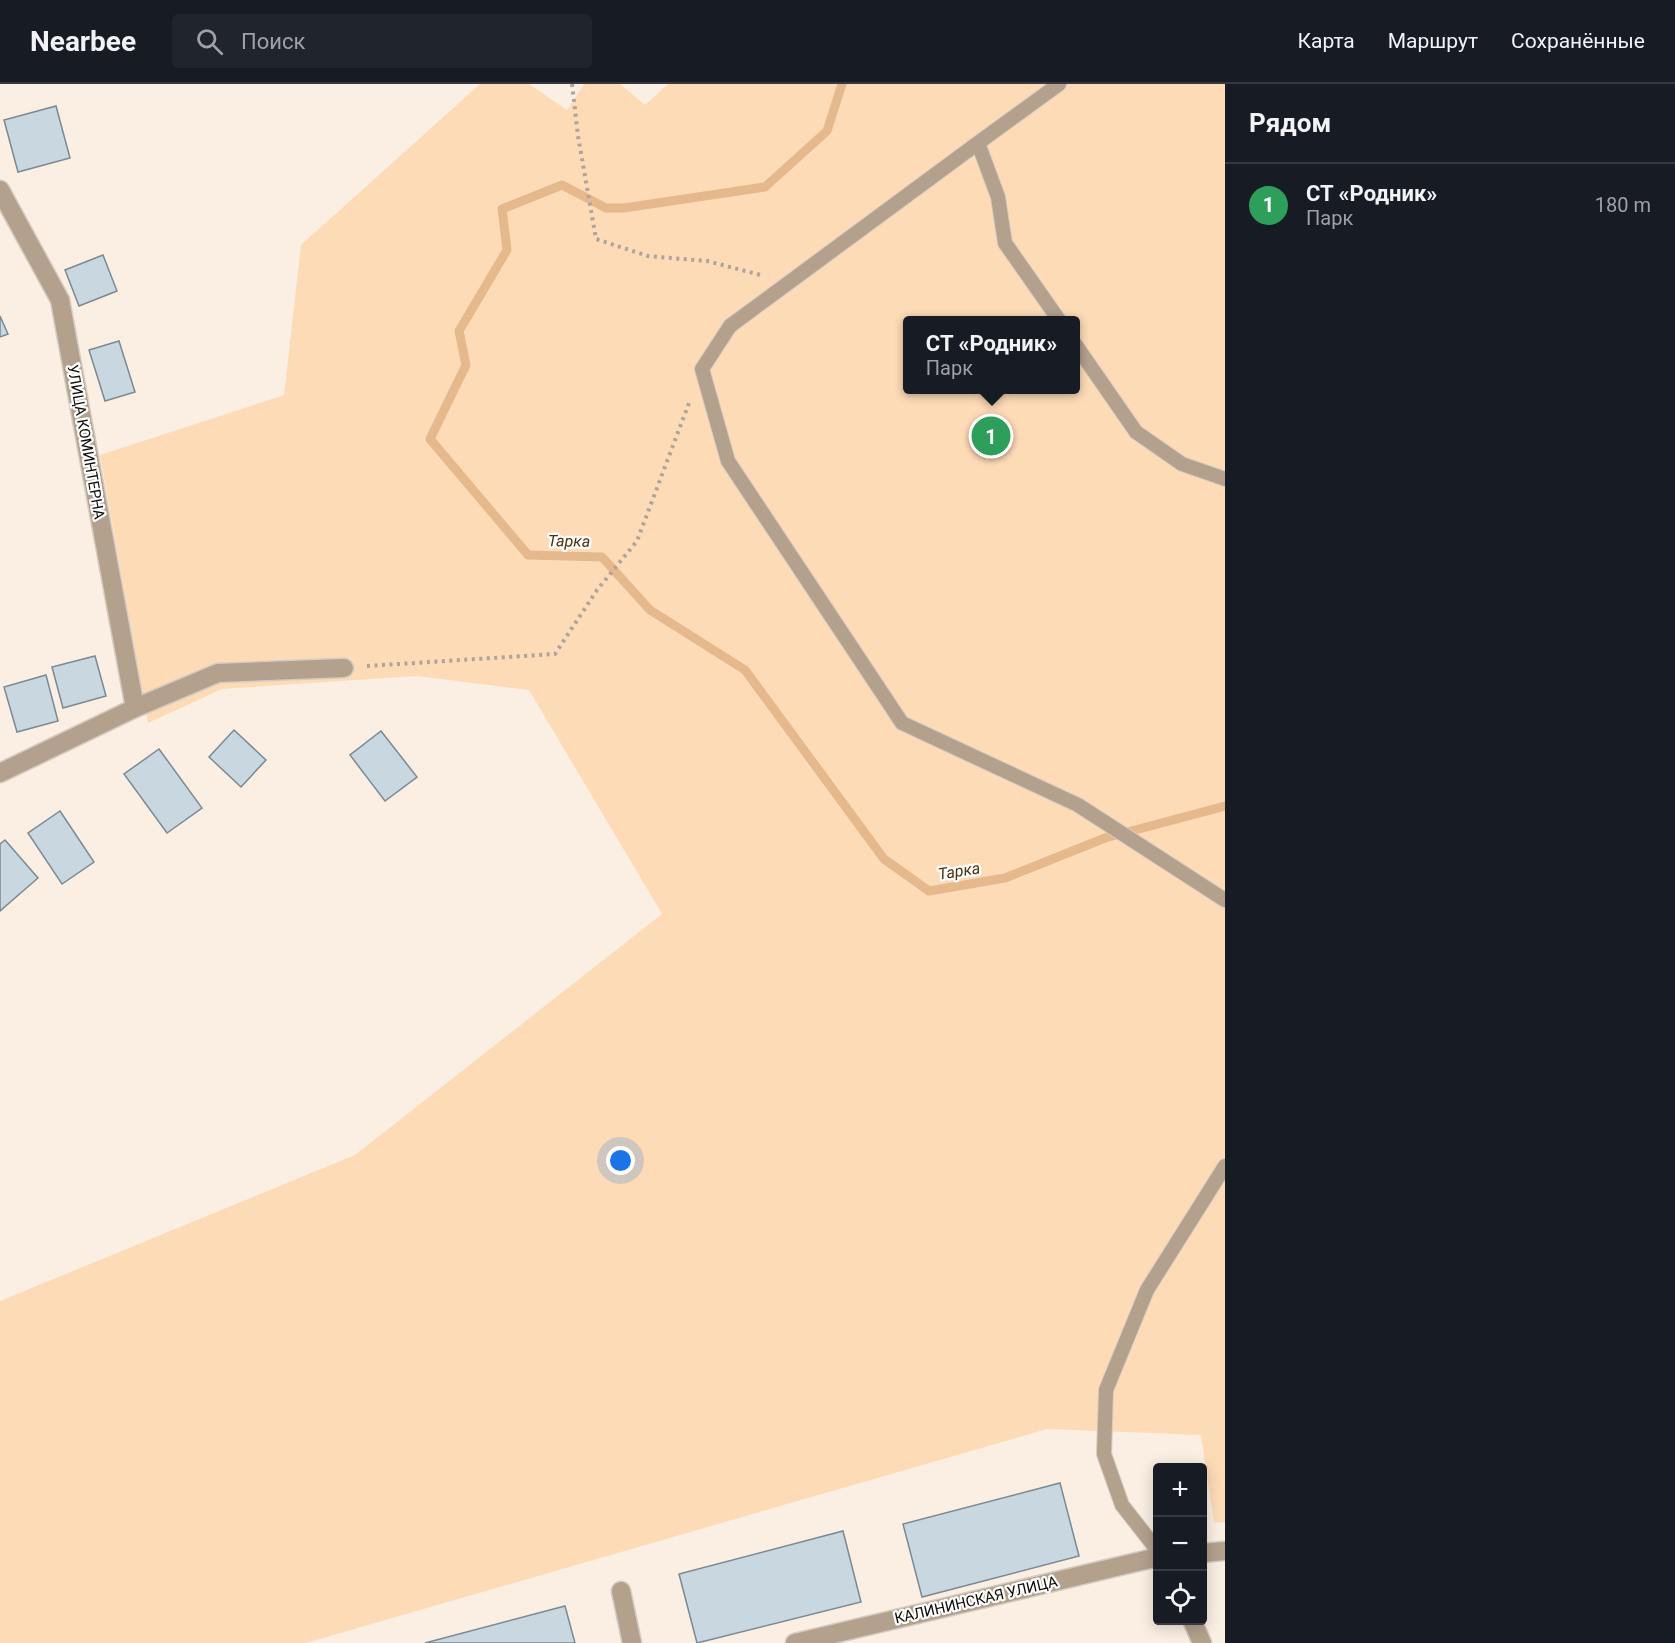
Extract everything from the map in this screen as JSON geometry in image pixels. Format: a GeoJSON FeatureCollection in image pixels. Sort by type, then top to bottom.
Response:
{"type":"FeatureCollection","features":[{"type":"Feature","properties":{"kind":"street","name":"УЛИЦА КОМИНТЕРНА"},"geometry":{"type":"LineString","coordinates":[[0,190],[60,300],[135,708]]}},
{"type":"Feature","properties":{"kind":"street"},"geometry":{"type":"LineString","coordinates":[[0,773],[135,708],[218,673],[344,668]]}},
{"type":"Feature","properties":{"kind":"street"},"geometry":{"type":"LineString","coordinates":[[1207,1553],[1225,1551]]}},
{"type":"Feature","properties":{"kind":"street","name":"КАЛИНИНСКАЯ УЛИЦА"},"geometry":{"type":"LineString","coordinates":[[795,1643],[1153,1558]]}},
{"type":"Feature","properties":{"kind":"street"},"geometry":{"type":"LineString","coordinates":[[621,1591],[632,1643]]}},
{"type":"Feature","properties":{"kind":"street"},"geometry":{"type":"LineString","coordinates":[[1194,1625],[1202,1643]]}},
{"type":"Feature","properties":{"kind":"lane"},"geometry":{"type":"LineString","coordinates":[[1059,84],[730,326],[702,369],[728,461],[902,723],[1078,805],[1225,900]]}},
{"type":"Feature","properties":{"kind":"lane"},"geometry":{"type":"LineString","coordinates":[[978,143],[998,197],[1005,243],[1056,316]]}},
{"type":"Feature","properties":{"kind":"lane"},"geometry":{"type":"LineString","coordinates":[[1080,351],[1136,432],[1182,464],[1225,479]]}},
{"type":"Feature","properties":{"kind":"lane"},"geometry":{"type":"LineString","coordinates":[[1153,1545],[1122,1505],[1104,1454],[1106,1390],[1147,1290],[1225,1166]]}},
{"type":"Feature","properties":{"kind":"path"},"geometry":{"type":"LineString","coordinates":[[572,84],[578,136],[596,239],[648,256],[707,261],[788,283]]}},
{"type":"Feature","properties":{"kind":"path"},"geometry":{"type":"LineString","coordinates":[[344,668],[555,654],[597,590],[637,541],[702,369]]}},
{"type":"Feature","properties":{"kind":"shaded area"},"geometry":{"type":"Polygon","coordinates":[[[480,84],[529,84],[567,110],[584,84],[620,84],[645,105],[668,84],[1225,84],[1225,1522],[1214,1523],[1207,1463],[1205,1463],[1201,1435],[1047,1429],[306,1643],[0,1643],[0,1301],[355,1155],[662,914],[529,690],[417,676],[222,689],[148,723],[100,455],[284,395],[301,245],[480,84]]]}},
{"type":"Feature","properties":{"kind":"building"},"geometry":{"type":"Polygon","coordinates":[[[56,106],[70,158],[18,172],[4,120],[56,106]]]}},
{"type":"Feature","properties":{"kind":"building"},"geometry":{"type":"Polygon","coordinates":[[[103,255],[117,291],[79,306],[65,270],[103,255]]]}},
{"type":"Feature","properties":{"kind":"building"},"geometry":{"type":"Polygon","coordinates":[[[0,316],[8,334],[0,337],[0,316]]]}},
{"type":"Feature","properties":{"kind":"building"},"geometry":{"type":"Polygon","coordinates":[[[119,341],[135,392],[105,401],[89,350],[119,341]]]}},
{"type":"Feature","properties":{"kind":"building"},"geometry":{"type":"Polygon","coordinates":[[[95,656],[106,696],[63,708],[52,667],[95,656]]]}},
{"type":"Feature","properties":{"kind":"building"},"geometry":{"type":"Polygon","coordinates":[[[46,675],[58,721],[17,732],[4,687],[46,675]]]}},
{"type":"Feature","properties":{"kind":"building"},"geometry":{"type":"Polygon","coordinates":[[[234,730],[266,760],[241,787],[209,757],[234,730]]]}},
{"type":"Feature","properties":{"kind":"building"},"geometry":{"type":"Polygon","coordinates":[[[381,731],[417,777],[385,801],[350,755],[381,731]]]}},
{"type":"Feature","properties":{"kind":"building"},"geometry":{"type":"Polygon","coordinates":[[[159,749],[202,808],[167,833],[124,774],[159,749]]]}},
{"type":"Feature","properties":{"kind":"building"},"geometry":{"type":"Polygon","coordinates":[[[60,811],[94,862],[62,884],[28,833],[60,811]]]}},
{"type":"Feature","properties":{"kind":"building"},"geometry":{"type":"Polygon","coordinates":[[[5,840],[38,878],[0,911],[0,844],[5,840]]]}},
{"type":"Feature","properties":{"kind":"building"},"geometry":{"type":"Polygon","coordinates":[[[1060,1483],[1079,1556],[922,1597],[903,1524],[1060,1483]]]}},
{"type":"Feature","properties":{"kind":"building"},"geometry":{"type":"Polygon","coordinates":[[[843,1531],[861,1602],[697,1643],[679,1574],[843,1531]]]}},
{"type":"Feature","properties":{"kind":"building"},"geometry":{"type":"Polygon","coordinates":[[[565,1606],[575,1643],[425,1643],[565,1606]]]}},
{"type":"Feature","properties":{"kind":"waterway","name":"Тарка"},"geometry":{"type":"LineString","coordinates":[[842,84],[827,131],[765,187],[624,208],[606,208],[562,185],[502,209],[507,250],[459,331],[466,365],[430,439],[528,555],[602,557],[650,610],[745,670],[884,859],[929,891],[1005,878],[1105,838],[1225,806]]}},
{"type":"Feature","properties":{"kind":"place","name":"СТ «Родник»"},"geometry":{"type":"Point","coordinates":[991,436]}}]}
